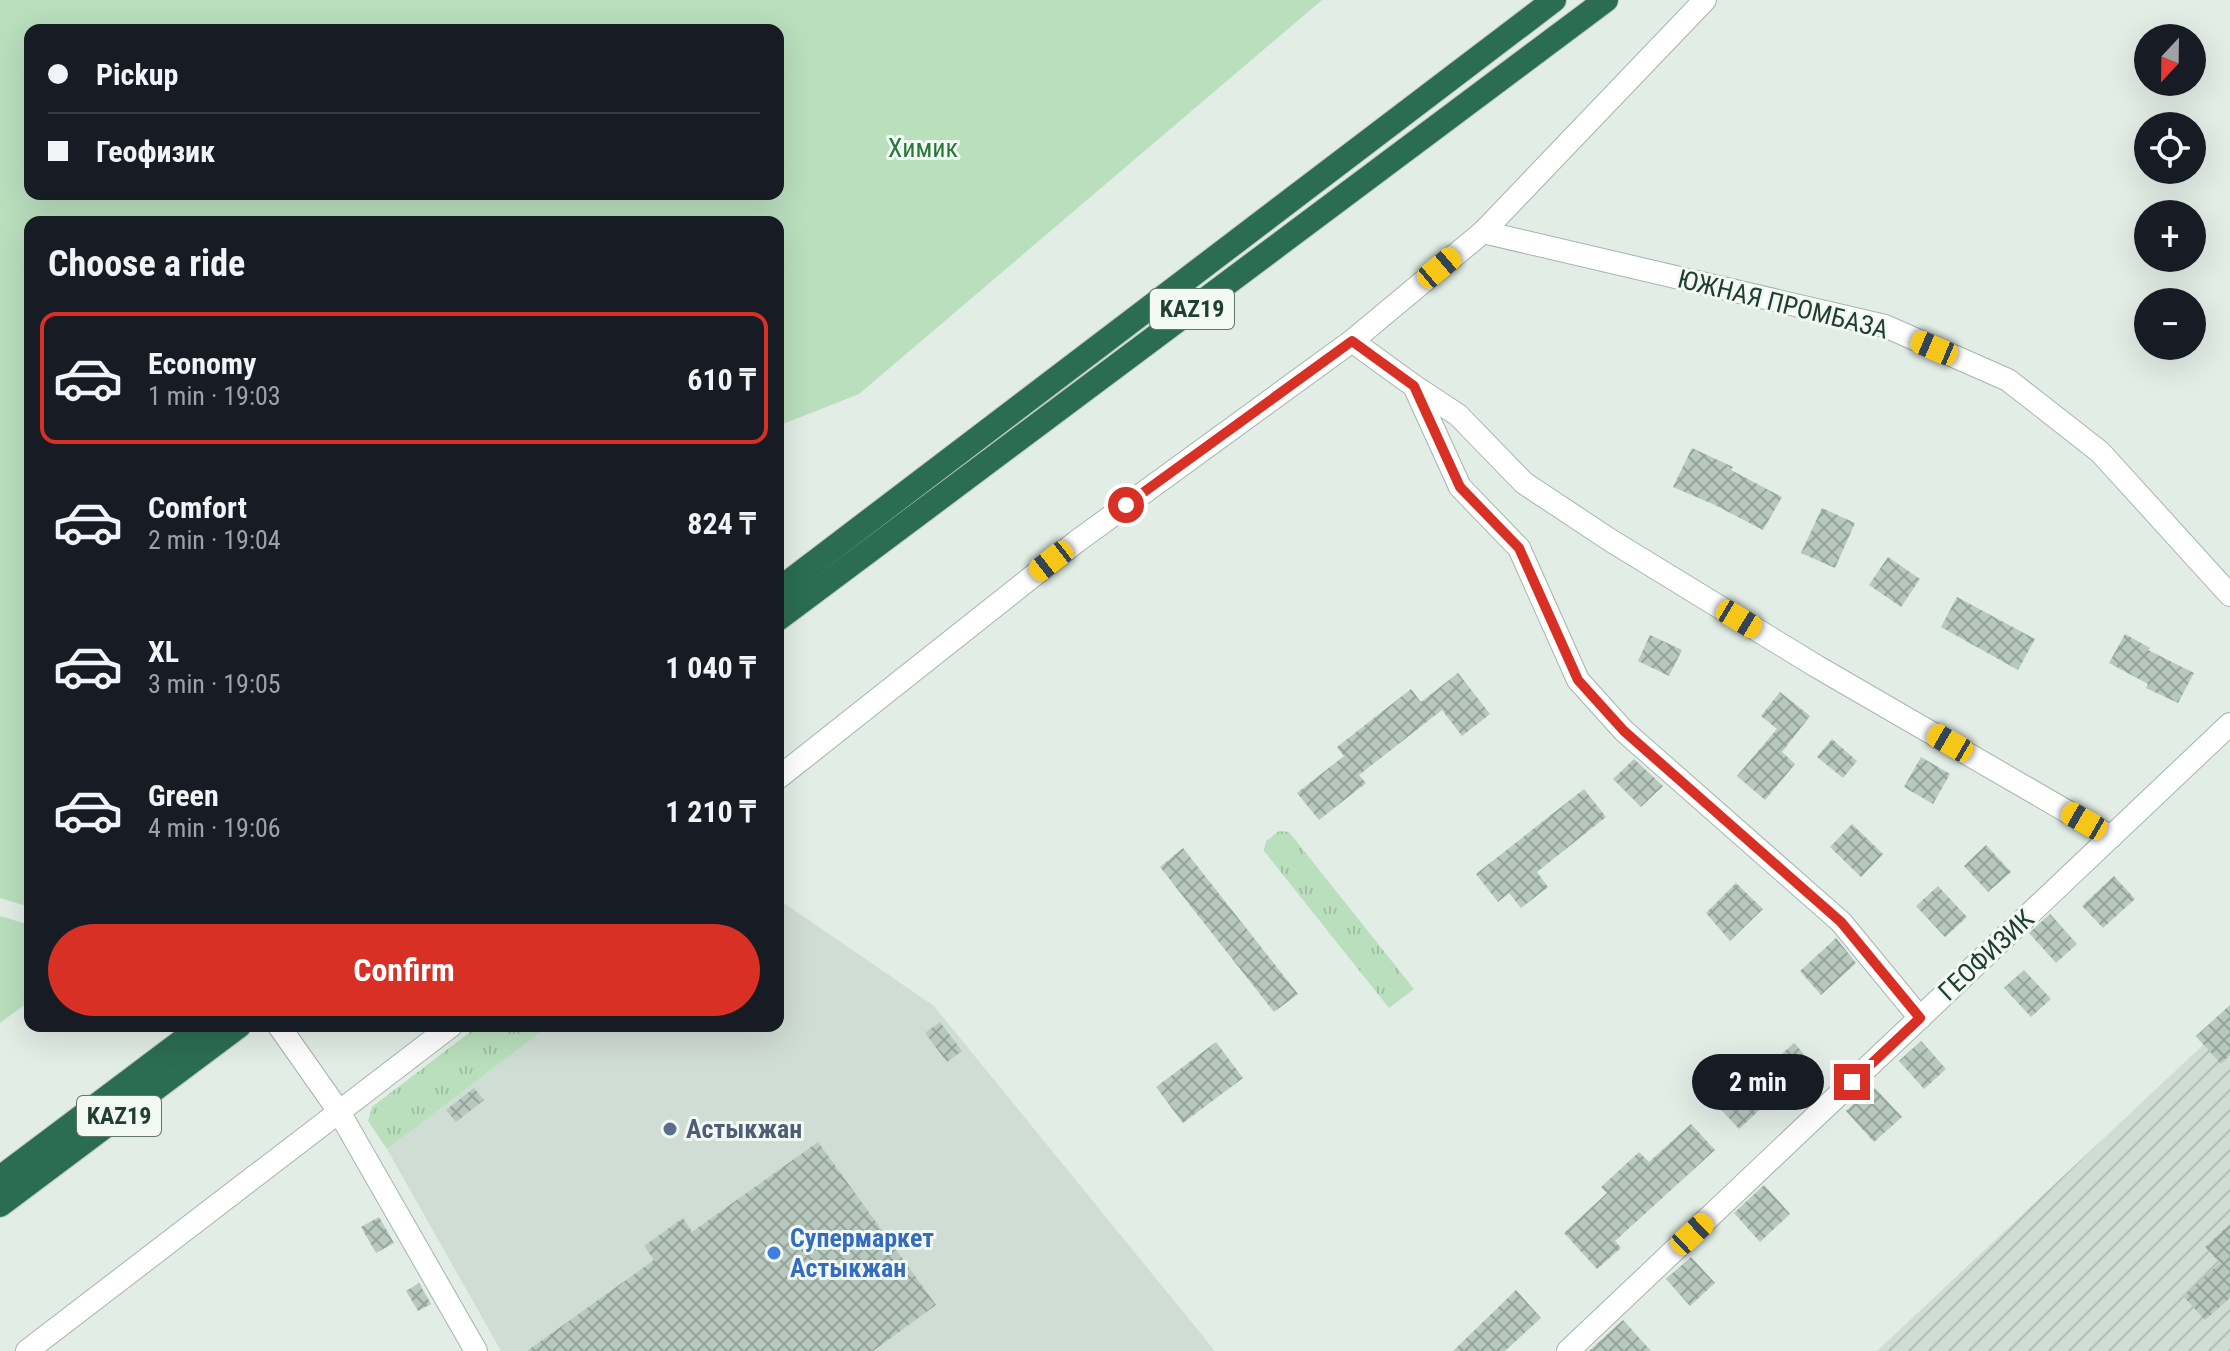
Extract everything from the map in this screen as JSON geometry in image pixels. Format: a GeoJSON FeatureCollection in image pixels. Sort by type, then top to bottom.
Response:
{"type":"FeatureCollection","features":[{"type":"Feature","properties":{"kind":"highway","name":"KAZ19"},"geometry":{"type":"LineString","coordinates":[[784,585],[1554,0]]}},
{"type":"Feature","properties":{"kind":"highway","name":"KAZ19"},"geometry":{"type":"LineString","coordinates":[[784,615],[1606,0]]}},
{"type":"Feature","properties":{"kind":"highway","name":"KAZ19"},"geometry":{"type":"LineString","coordinates":[[0,1178],[194,1032]]}},
{"type":"Feature","properties":{"kind":"highway","name":"KAZ19"},"geometry":{"type":"LineString","coordinates":[[0,1205],[231,1032]]}},
{"type":"Feature","properties":{"kind":"street"},"geometry":{"type":"LineString","coordinates":[[784,773],[1076,542],[1352,341],[1483,232],[1705,0]]}},
{"type":"Feature","properties":{"kind":"street","name":"ЮЖНАЯ ПРОМБАЗА"},"geometry":{"type":"LineString","coordinates":[[1483,232],[1885,326],[2008,380],[2100,452],[2230,595]]}},
{"type":"Feature","properties":{"kind":"street"},"geometry":{"type":"LineString","coordinates":[[1352,341],[1458,415],[1524,483],[1610,540],[1816,666],[2111,837]]}},
{"type":"Feature","properties":{"kind":"street"},"geometry":{"type":"LineString","coordinates":[[1414,386],[1460,487],[1519,548],[1578,680],[1624,731],[1841,922],[1920,1018]]}},
{"type":"Feature","properties":{"kind":"street","name":"ГЕОФИЗИК"},"geometry":{"type":"LineString","coordinates":[[1568,1351],[2230,724]]}},
{"type":"Feature","properties":{"kind":"street"},"geometry":{"type":"LineString","coordinates":[[283,1032],[338,1110],[476,1351]]}},
{"type":"Feature","properties":{"kind":"street"},"geometry":{"type":"LineString","coordinates":[[27,1351],[443,1032]]}},
{"type":"Feature","properties":{"kind":"shaded area"},"geometry":{"type":"Polygon","coordinates":[[[784,903],[934,1006],[1215,1351],[501,1351],[387,1149],[541,1032],[784,1032],[784,903]]]}},
{"type":"Feature","properties":{"kind":"shaded area"},"geometry":{"type":"Polygon","coordinates":[[[2230,1005],[2230,1351],[1877,1351],[2203,1045],[2196,1036],[2230,1005]]]}},
{"type":"Feature","properties":{"kind":"green space","name":"Химик"},"geometry":{"type":"Polygon","coordinates":[[[0,0],[1322,0],[859,394],[784,424],[784,216],[24,216],[24,905],[0,898],[0,0]]]}},
{"type":"Feature","properties":{"kind":"green space"},"geometry":{"type":"Polygon","coordinates":[[[1279,831],[1289,832],[1414,989],[1389,1008],[1264,851],[1266,841],[1279,831]]]}},
{"type":"Feature","properties":{"kind":"green space"},"geometry":{"type":"Polygon","coordinates":[[[0,916],[24,923],[24,1005],[0,1023],[0,916]]]}},
{"type":"Feature","properties":{"kind":"green space"},"geometry":{"type":"Polygon","coordinates":[[[470,1032],[541,1032],[387,1149],[368,1121],[372,1107],[470,1032]]]}},
{"type":"Feature","properties":{"kind":"building"},"geometry":{"type":"Polygon","coordinates":[[[1692,448],[1733,467],[1731,470],[1782,497],[1763,530],[1673,487],[1692,448]]]}},
{"type":"Feature","properties":{"kind":"building"},"geometry":{"type":"Polygon","coordinates":[[[1822,508],[1855,523],[1835,568],[1801,553],[1822,508]]]}},
{"type":"Feature","properties":{"kind":"building"},"geometry":{"type":"Polygon","coordinates":[[[1888,557],[1920,579],[1901,607],[1869,585],[1888,557]]]}},
{"type":"Feature","properties":{"kind":"building"},"geometry":{"type":"Polygon","coordinates":[[[1957,597],[2035,639],[2018,670],[1941,627],[1957,597]]]}},
{"type":"Feature","properties":{"kind":"building"},"geometry":{"type":"Polygon","coordinates":[[[2125,634],[2150,648],[2148,650],[2194,673],[2178,703],[2146,688],[2148,684],[2109,663],[2125,634]]]}},
{"type":"Feature","properties":{"kind":"building"},"geometry":{"type":"Polygon","coordinates":[[[1650,635],[1682,650],[1669,676],[1638,661],[1650,635]]]}},
{"type":"Feature","properties":{"kind":"building"},"geometry":{"type":"Polygon","coordinates":[[[1458,673],[1490,714],[1462,736],[1442,710],[1359,775],[1366,783],[1319,820],[1297,793],[1344,756],[1337,747],[1411,689],[1421,702],[1458,673]]]}},
{"type":"Feature","properties":{"kind":"building"},"geometry":{"type":"Polygon","coordinates":[[[1780,692],[1810,716],[1782,752],[1795,764],[1765,800],[1737,776],[1777,729],[1761,716],[1780,692]]]}},
{"type":"Feature","properties":{"kind":"building"},"geometry":{"type":"Polygon","coordinates":[[[1832,739],[1857,761],[1843,778],[1817,757],[1832,739]]]}},
{"type":"Feature","properties":{"kind":"building"},"geometry":{"type":"Polygon","coordinates":[[[1921,757],[1950,774],[1933,804],[1904,787],[1921,757]]]}},
{"type":"Feature","properties":{"kind":"building"},"geometry":{"type":"Polygon","coordinates":[[[1634,759],[1663,786],[1641,807],[1613,779],[1634,759]]]}},
{"type":"Feature","properties":{"kind":"building"},"geometry":{"type":"Polygon","coordinates":[[[1584,789],[1606,817],[1537,872],[1548,887],[1521,908],[1509,893],[1498,902],[1476,874],[1584,789]]]}},
{"type":"Feature","properties":{"kind":"building"},"geometry":{"type":"Polygon","coordinates":[[[1852,824],[1883,854],[1861,877],[1830,847],[1852,824]]]}},
{"type":"Feature","properties":{"kind":"building"},"geometry":{"type":"Polygon","coordinates":[[[1986,845],[2011,872],[1988,892],[1964,866],[1986,845]]]}},
{"type":"Feature","properties":{"kind":"building"},"geometry":{"type":"Polygon","coordinates":[[[1183,848],[1298,994],[1274,1012],[1160,867],[1183,848]]]}},
{"type":"Feature","properties":{"kind":"building"},"geometry":{"type":"Polygon","coordinates":[[[2114,876],[2135,899],[2103,928],[2082,906],[2114,876]]]}},
{"type":"Feature","properties":{"kind":"building"},"geometry":{"type":"Polygon","coordinates":[[[1736,883],[1763,909],[1730,941],[1706,913],[1736,883]]]}},
{"type":"Feature","properties":{"kind":"building"},"geometry":{"type":"Polygon","coordinates":[[[1938,886],[1967,917],[1945,937],[1916,906],[1938,886]]]}},
{"type":"Feature","properties":{"kind":"building"},"geometry":{"type":"Polygon","coordinates":[[[2050,914],[2077,944],[2056,963],[2029,933],[2050,914]]]}},
{"type":"Feature","properties":{"kind":"building"},"geometry":{"type":"Polygon","coordinates":[[[1836,938],[1856,963],[1821,995],[1800,971],[1836,938]]]}},
{"type":"Feature","properties":{"kind":"building"},"geometry":{"type":"Polygon","coordinates":[[[2024,970],[2051,999],[2031,1017],[2004,988],[2024,970]]]}},
{"type":"Feature","properties":{"kind":"building"},"geometry":{"type":"Polygon","coordinates":[[[2230,1005],[2230,1055],[2221,1064],[2196,1036],[2230,1005]]]}},
{"type":"Feature","properties":{"kind":"building"},"geometry":{"type":"Polygon","coordinates":[[[940,1022],[962,1051],[947,1062],[925,1033],[940,1022]]]}},
{"type":"Feature","properties":{"kind":"building"},"geometry":{"type":"Polygon","coordinates":[[[1921,1041],[1946,1069],[1924,1089],[1899,1061],[1921,1041]]]}},
{"type":"Feature","properties":{"kind":"building"},"geometry":{"type":"Polygon","coordinates":[[[1216,1042],[1243,1078],[1183,1123],[1156,1087],[1216,1042]]]}},
{"type":"Feature","properties":{"kind":"building"},"geometry":{"type":"Polygon","coordinates":[[[1794,1043],[1818,1070],[1797,1090],[1790,1082],[1739,1129],[1715,1103],[1745,1075],[1751,1081],[1794,1043]]]}},
{"type":"Feature","properties":{"kind":"building"},"geometry":{"type":"Polygon","coordinates":[[[1873,1086],[1902,1117],[1874,1142],[1846,1111],[1873,1086]]]}},
{"type":"Feature","properties":{"kind":"building"},"geometry":{"type":"Polygon","coordinates":[[[474,1088],[484,1100],[456,1122],[446,1110],[474,1088]]]}},
{"type":"Feature","properties":{"kind":"building"},"geometry":{"type":"Polygon","coordinates":[[[1691,1124],[1715,1150],[1615,1241],[1621,1248],[1597,1269],[1564,1233],[1607,1193],[1601,1187],[1639,1152],[1649,1162],[1691,1124]]]}},
{"type":"Feature","properties":{"kind":"building","name":"Супермаркет Астыкжан"},"geometry":{"type":"Polygon","coordinates":[[[818,1142],[936,1305],[873,1351],[527,1351],[654,1260],[644,1246],[683,1218],[692,1232],[818,1142]]]}},
{"type":"Feature","properties":{"kind":"building"},"geometry":{"type":"Polygon","coordinates":[[[1764,1185],[1790,1214],[1760,1242],[1734,1213],[1764,1185]]]}},
{"type":"Feature","properties":{"kind":"building"},"geometry":{"type":"Polygon","coordinates":[[[379,1217],[394,1243],[376,1253],[361,1227],[379,1217]]]}},
{"type":"Feature","properties":{"kind":"building"},"geometry":{"type":"Polygon","coordinates":[[[2230,1224],[2230,1298],[2205,1320],[2183,1296],[2220,1263],[2205,1247],[2230,1224]]]}},
{"type":"Feature","properties":{"kind":"building"},"geometry":{"type":"Polygon","coordinates":[[[1691,1257],[1715,1283],[1690,1306],[1666,1279],[1691,1257]]]}},
{"type":"Feature","properties":{"kind":"building"},"geometry":{"type":"Polygon","coordinates":[[[419,1283],[431,1304],[418,1311],[406,1291],[419,1283]]]}},
{"type":"Feature","properties":{"kind":"building"},"geometry":{"type":"Polygon","coordinates":[[[1516,1290],[1541,1318],[1505,1351],[1453,1351],[1516,1290]]]}},
{"type":"Feature","properties":{"kind":"building"},"geometry":{"type":"Polygon","coordinates":[[[1623,1320],[1651,1351],[1589,1351],[1623,1320]]]}},
{"type":"Feature","properties":{"kind":"place","name":"Астыкжан"},"geometry":{"type":"Point","coordinates":[670,1129]}},
{"type":"Feature","properties":{"kind":"place","name":"Супермаркет Астыкжан"},"geometry":{"type":"Point","coordinates":[774,1253]}},
{"type":"Feature","properties":{"kind":"route"},"geometry":{"type":"LineString","coordinates":[[1126,505],[1352,341],[1414,386],[1460,487],[1519,548],[1578,680],[1624,731],[1841,922],[1920,1018],[1852,1082]]}}]}
